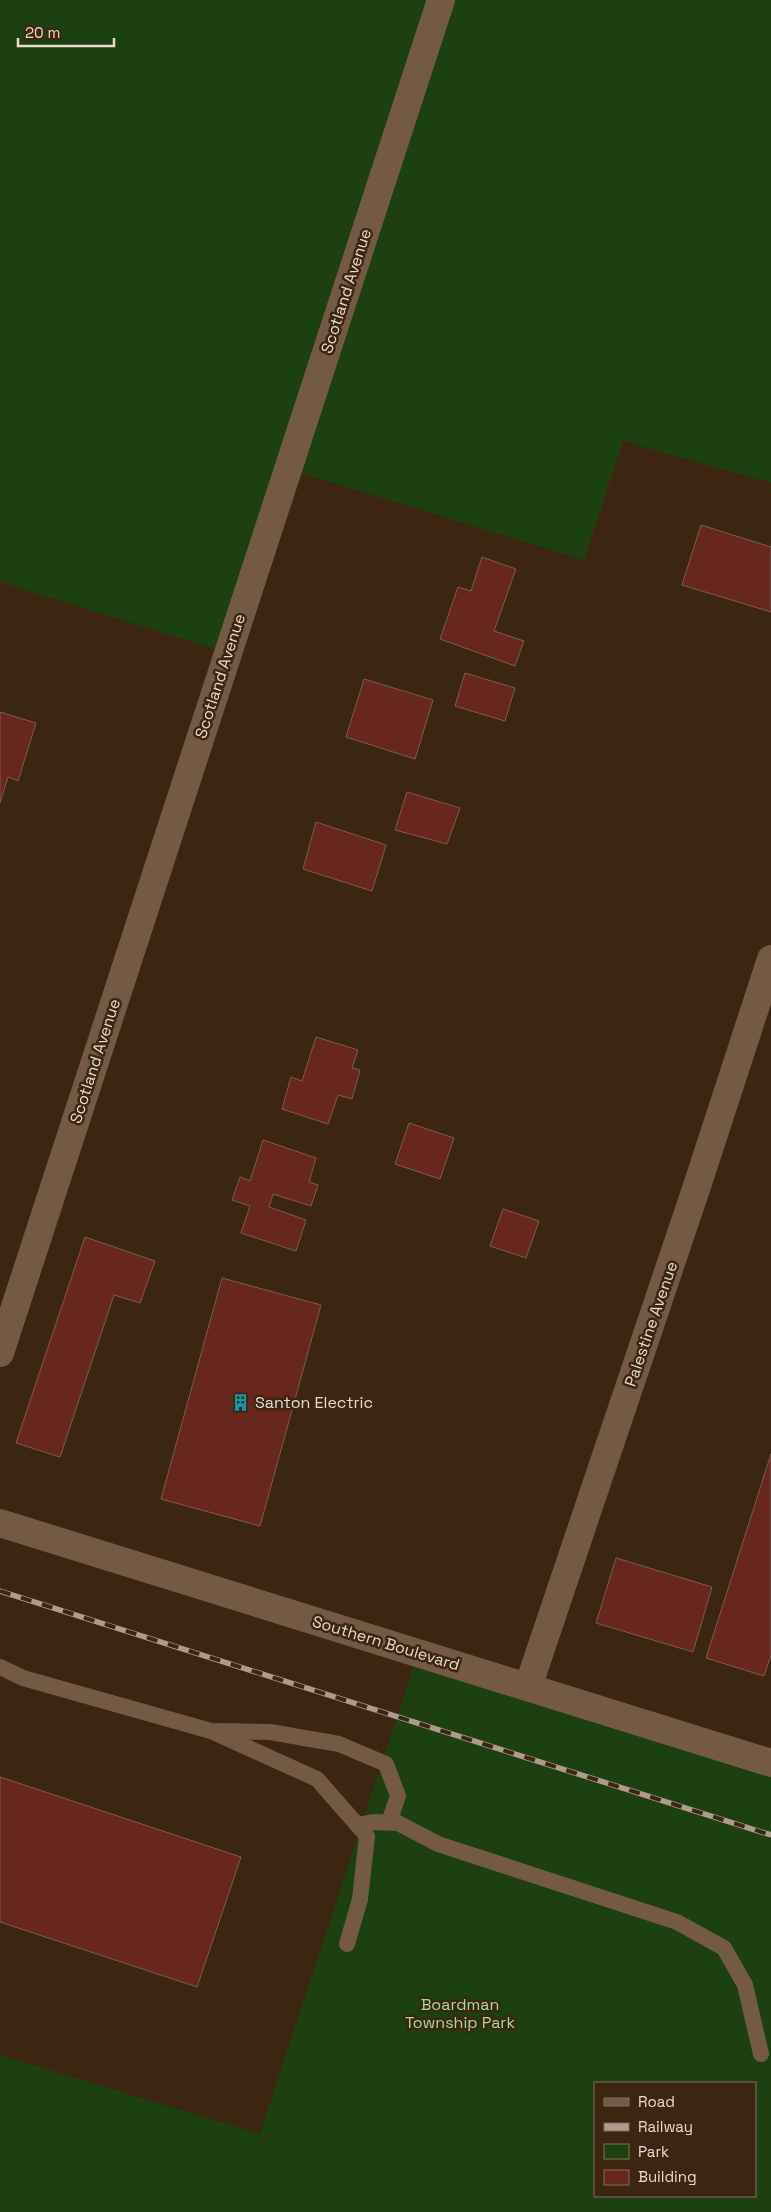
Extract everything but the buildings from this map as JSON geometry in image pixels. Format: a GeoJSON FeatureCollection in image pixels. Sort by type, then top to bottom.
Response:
{"type":"FeatureCollection","features":[{"type":"Feature","properties":{"kind":"street","name":"Scotland Avenue"},"geometry":{"type":"LineString","coordinates":[[0,1353],[441,0]]}},
{"type":"Feature","properties":{"kind":"street","name":"Palestine Avenue"},"geometry":{"type":"LineString","coordinates":[[528,1687],[697,1186],[771,959]]}},
{"type":"Feature","properties":{"kind":"street","name":"Southern Boulevard"},"geometry":{"type":"LineString","coordinates":[[0,1523],[771,1763]]}},
{"type":"Feature","properties":{"kind":"lane"},"geometry":{"type":"LineString","coordinates":[[0,1667],[23,1678],[211,1731],[317,1779],[367,1836],[360,1899],[347,1944]]}},
{"type":"Feature","properties":{"kind":"lane"},"geometry":{"type":"LineString","coordinates":[[211,1731],[270,1732],[340,1744],[386,1764],[398,1796],[389,1822]]}},
{"type":"Feature","properties":{"kind":"lane"},"geometry":{"type":"LineString","coordinates":[[358,1825],[373,1822],[398,1823],[438,1844],[677,1922],[724,1948],[745,1985],[761,2054]]}},
{"type":"Feature","properties":{"kind":"green space"},"geometry":{"type":"Polygon","coordinates":[[[0,0],[771,0],[771,483],[623,441],[584,560],[288,469],[228,653],[0,582],[0,0]]]}},
{"type":"Feature","properties":{"kind":"green space","name":"Boardman Township Park"},"geometry":{"type":"Polygon","coordinates":[[[418,1653],[771,1763],[771,2212],[0,2212],[0,2055],[260,2134],[418,1653]]]}},
{"type":"Feature","properties":{"kind":"railway"},"geometry":{"type":"LineString","coordinates":[[0,1591],[771,1835]]}},
{"type":"Feature","properties":{"kind":"place","name":"Santon Electric"},"geometry":{"type":"Point","coordinates":[241,1402]}}]}
